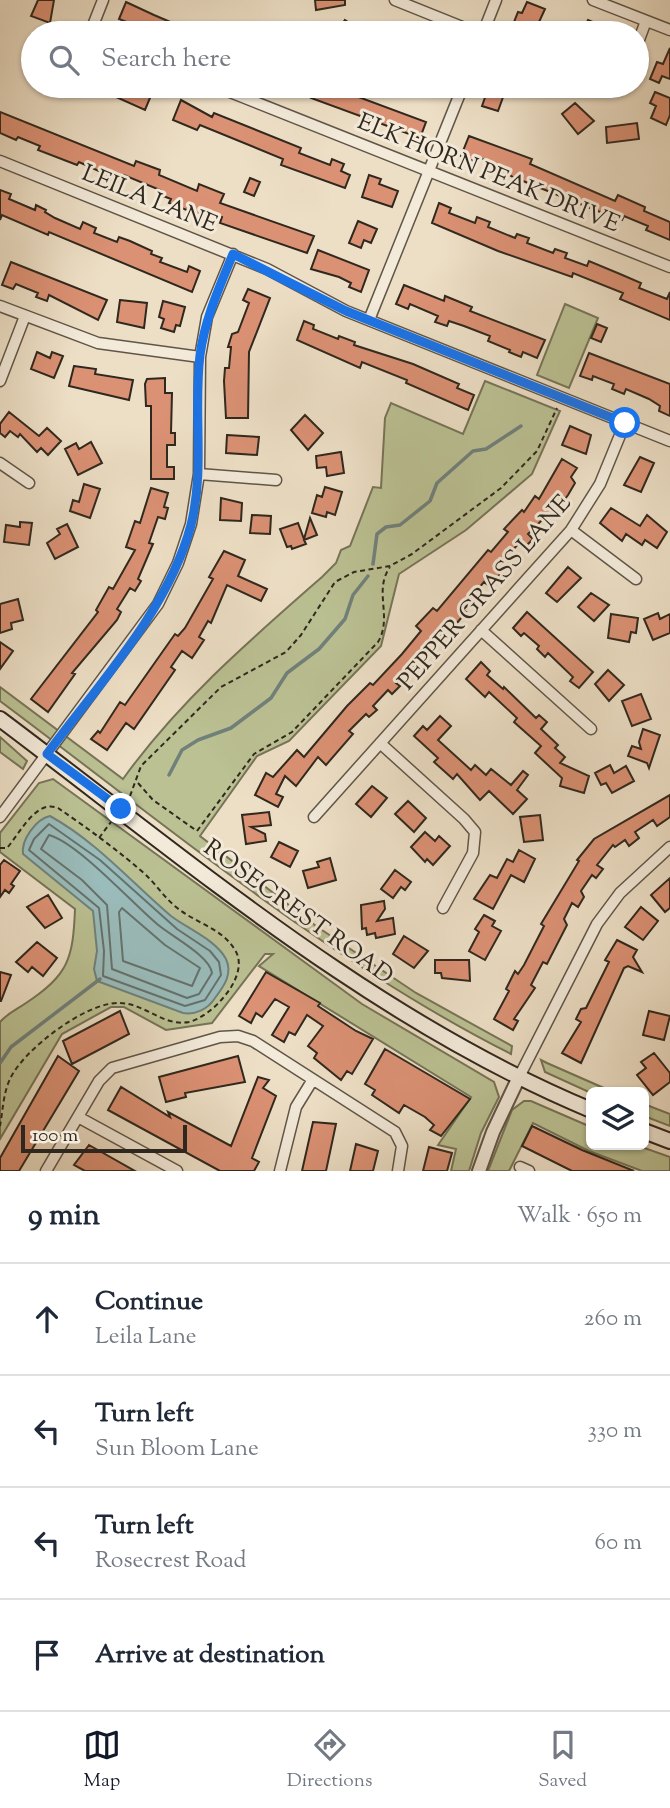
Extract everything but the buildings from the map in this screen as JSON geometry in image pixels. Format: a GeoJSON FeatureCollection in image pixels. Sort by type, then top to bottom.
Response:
{"type":"FeatureCollection","features":[{"type":"Feature","properties":{"kind":"main road","name":"ROSECREST ROAD"},"geometry":{"type":"LineString","coordinates":[[0,719],[361,986],[440,1035],[519,1077],[586,1108]]}},
{"type":"Feature","properties":{"kind":"main road"},"geometry":{"type":"LineString","coordinates":[[649,1133],[670,1141]]}},
{"type":"Feature","properties":{"kind":"street"},"geometry":{"type":"LineString","coordinates":[[95,21],[103,0]]}},
{"type":"Feature","properties":{"kind":"street"},"geometry":{"type":"LineString","coordinates":[[395,0],[447,21]]}},
{"type":"Feature","properties":{"kind":"street"},"geometry":{"type":"LineString","coordinates":[[488,21],[496,0]]}},
{"type":"Feature","properties":{"kind":"street"},"geometry":{"type":"LineString","coordinates":[[593,0],[646,21]]}},
{"type":"Feature","properties":{"kind":"street"},"geometry":{"type":"LineString","coordinates":[[649,22],[670,30]]}},
{"type":"Feature","properties":{"kind":"street","name":"ELK HORN PEAK DRIVE"},"geometry":{"type":"LineString","coordinates":[[245,98],[670,267]]}},
{"type":"Feature","properties":{"kind":"street"},"geometry":{"type":"LineString","coordinates":[[369,320],[458,98]]}},
{"type":"Feature","properties":{"kind":"street","name":"LEILA LANE"},"geometry":{"type":"LineString","coordinates":[[0,161],[233,254],[329,303],[369,320],[670,441]]}},
{"type":"Feature","properties":{"kind":"street"},"geometry":{"type":"LineString","coordinates":[[0,817],[158,604],[178,563],[191,524],[199,474],[200,358],[207,317],[233,254]]}},
{"type":"Feature","properties":{"kind":"street"},"geometry":{"type":"LineString","coordinates":[[0,306],[98,343],[200,358]]}},
{"type":"Feature","properties":{"kind":"street"},"geometry":{"type":"LineString","coordinates":[[0,382],[25,316]]}},
{"type":"Feature","properties":{"kind":"street","name":"PEPPER GRASS LANE"},"geometry":{"type":"LineString","coordinates":[[314,817],[571,530],[600,484],[625,423]]}},
{"type":"Feature","properties":{"kind":"street"},"geometry":{"type":"LineString","coordinates":[[0,463],[29,483]]}},
{"type":"Feature","properties":{"kind":"street"},"geometry":{"type":"LineString","coordinates":[[199,474],[276,480]]}},
{"type":"Feature","properties":{"kind":"street"},"geometry":{"type":"LineString","coordinates":[[571,530],[636,579]]}},
{"type":"Feature","properties":{"kind":"street"},"geometry":{"type":"LineString","coordinates":[[481,631],[591,729]]}},
{"type":"Feature","properties":{"kind":"street"},"geometry":{"type":"LineString","coordinates":[[380,743],[474,829],[474,850],[443,908]]}},
{"type":"Feature","properties":{"kind":"street"},"geometry":{"type":"LineString","coordinates":[[479,1171],[498,1120],[597,924],[620,893],[670,847]]}},
{"type":"Feature","properties":{"kind":"street"},"geometry":{"type":"LineString","coordinates":[[46,1171],[103,1076],[117,1065],[220,1037],[239,1037],[253,1041],[396,1132],[402,1146],[398,1171]]}},
{"type":"Feature","properties":{"kind":"street"},"geometry":{"type":"LineString","coordinates":[[280,1171],[293,1116],[312,1081]]}},
{"type":"Feature","properties":{"kind":"street"},"geometry":{"type":"LineString","coordinates":[[78,1117],[177,1171]]}},
{"type":"Feature","properties":{"kind":"path"},"geometry":{"type":"LineString","coordinates":[[130,796],[141,766],[221,687],[286,652],[301,635],[335,582],[354,572],[390,566],[412,554],[474,509],[530,460],[557,407]]}},
{"type":"Feature","properties":{"kind":"path"},"geometry":{"type":"LineString","coordinates":[[137,782],[153,800],[197,831],[254,754],[292,732],[378,642],[386,625],[381,590],[384,574],[390,566]]}},
{"type":"Feature","properties":{"kind":"path"},"geometry":{"type":"LineString","coordinates":[[0,848],[7,848],[36,813],[46,806],[62,810],[139,870],[177,908],[221,934],[238,955],[239,971],[211,1011],[201,1018],[175,1023],[133,1005],[113,1003],[101,1006],[56,1031],[29,1052],[18,1065],[6,1089],[0,1126]]}},
{"type":"Feature","properties":{"kind":"path"},"geometry":{"type":"LineString","coordinates":[[98,839],[111,822]]}},
{"type":"Feature","properties":{"kind":"green space"},"geometry":{"type":"Polygon","coordinates":[[[565,304],[598,318],[569,388],[537,375],[565,304]]]}},
{"type":"Feature","properties":{"kind":"green space"},"geometry":{"type":"Polygon","coordinates":[[[485,381],[560,411],[532,474],[466,530],[399,574],[381,646],[289,741],[257,756],[200,836],[316,926],[416,993],[512,1046],[511,1054],[443,1017],[312,934],[248,889],[0,701],[0,687],[123,779],[192,697],[322,577],[336,563],[341,550],[350,546],[373,487],[381,488],[385,418],[391,403],[463,434],[485,381]]]}},
{"type":"Feature","properties":{"kind":"green space"},"geometry":{"type":"Polygon","coordinates":[[[0,737],[27,761],[23,769],[0,752],[0,737]]]}},
{"type":"Feature","properties":{"kind":"green space"},"geometry":{"type":"Polygon","coordinates":[[[53,779],[362,1004],[494,1082],[499,1097],[481,1133],[469,1171],[451,1171],[456,1149],[438,1145],[471,1097],[259,966],[273,954],[265,954],[212,1023],[166,1030],[124,1007],[111,1007],[62,1034],[0,1139],[0,1022],[40,993],[60,974],[73,940],[75,909],[0,852],[0,833],[39,783],[53,779]]]}},
{"type":"Feature","properties":{"kind":"green space"},"geometry":{"type":"Polygon","coordinates":[[[541,1060],[602,1087],[586,1087],[586,1091],[545,1072],[541,1060]]]}},
{"type":"Feature","properties":{"kind":"green space"},"geometry":{"type":"Polygon","coordinates":[[[524,1101],[531,1101],[586,1125],[586,1150],[533,1123],[509,1171],[488,1171],[512,1110],[524,1101]]]}},
{"type":"Feature","properties":{"kind":"green space"},"geometry":{"type":"Polygon","coordinates":[[[649,1106],[670,1114],[670,1126],[649,1118],[649,1106]]]}},
{"type":"Feature","properties":{"kind":"green space"},"geometry":{"type":"Polygon","coordinates":[[[587,1150],[649,1150],[670,1157],[670,1171],[642,1171],[587,1150]]]}},
{"type":"Feature","properties":{"kind":"water"},"geometry":{"type":"Polygon","coordinates":[[[50,816],[83,838],[171,916],[216,946],[226,959],[229,970],[222,989],[209,1005],[197,1012],[183,1013],[97,981],[94,969],[97,951],[93,911],[23,854],[24,843],[31,831],[40,821],[50,816]]]}},
{"type":"Feature","properties":{"kind":"waterway"},"geometry":{"type":"LineString","coordinates":[[373,564],[377,534],[386,527],[400,525],[430,501],[437,483],[473,451],[486,449],[521,426]]}},
{"type":"Feature","properties":{"kind":"waterway"},"geometry":{"type":"LineString","coordinates":[[169,775],[182,750],[198,740],[231,728],[271,698],[287,673],[319,649],[345,619],[353,595],[368,576]]}},
{"type":"Feature","properties":{"kind":"waterway"},"geometry":{"type":"LineString","coordinates":[[0,1063],[11,1047],[100,979]]}},
{"type":"Feature","properties":{"kind":"route"},"geometry":{"type":"LineString","coordinates":[[121,809],[47,754],[158,604],[178,563],[191,524],[199,474],[197,437],[200,358],[207,317],[233,254],[346,311],[625,423]]}}]}
